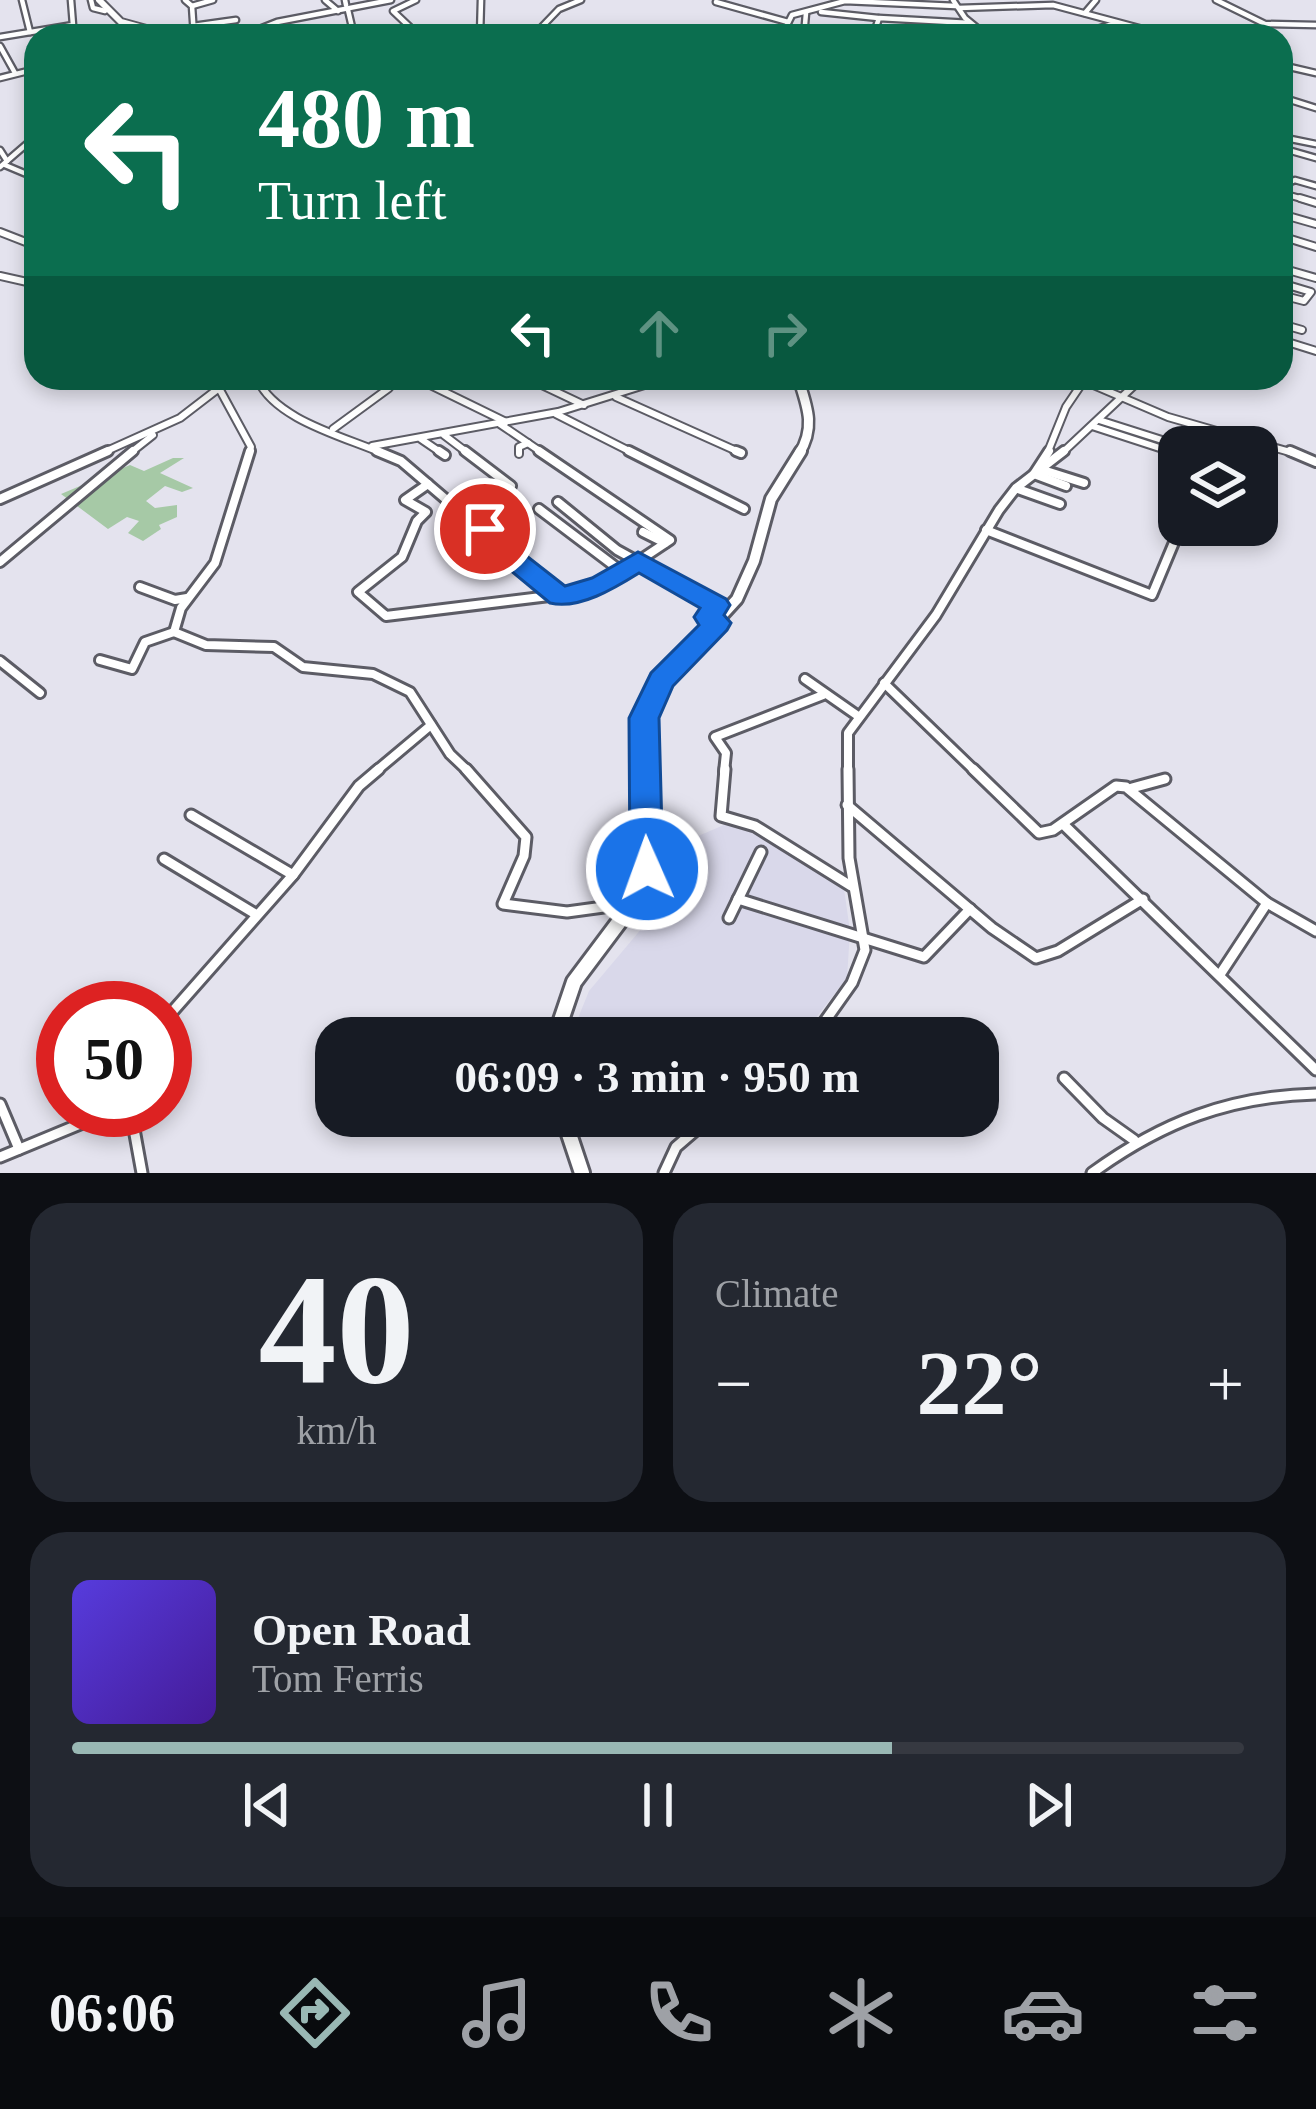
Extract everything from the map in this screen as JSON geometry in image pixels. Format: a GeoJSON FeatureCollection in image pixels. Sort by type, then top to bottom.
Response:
{"type":"FeatureCollection","features":[{"type":"Feature","properties":{"kind":"main road"},"geometry":{"type":"LineString","coordinates":[[95,0],[126,24]]}},
{"type":"Feature","properties":{"kind":"main road"},"geometry":{"type":"LineString","coordinates":[[562,1017],[574,982],[634,902],[650,854],[641,778],[644,718],[661,680],[717,623],[747,582],[771,499],[809,438],[810,414],[801,390]]}},
{"type":"Feature","properties":{"kind":"main road"},"geometry":{"type":"LineString","coordinates":[[570,1137],[582,1173]]}},
{"type":"Feature","properties":{"kind":"street"},"geometry":{"type":"LineString","coordinates":[[184,0],[192,6],[214,3]]}},
{"type":"Feature","properties":{"kind":"street"},"geometry":{"type":"LineString","coordinates":[[325,0],[339,12]]}},
{"type":"Feature","properties":{"kind":"street"},"geometry":{"type":"LineString","coordinates":[[272,24],[339,12],[346,5],[391,0]]}},
{"type":"Feature","properties":{"kind":"street"},"geometry":{"type":"LineString","coordinates":[[407,24],[393,11],[416,0]]}},
{"type":"Feature","properties":{"kind":"street"},"geometry":{"type":"LineString","coordinates":[[545,24],[559,9],[581,0]]}},
{"type":"Feature","properties":{"kind":"street"},"geometry":{"type":"LineString","coordinates":[[1085,13],[1096,0]]}},
{"type":"Feature","properties":{"kind":"street"},"geometry":{"type":"LineString","coordinates":[[1216,0],[1265,24]]}},
{"type":"Feature","properties":{"kind":"street"},"geometry":{"type":"LineString","coordinates":[[716,2],[788,22],[793,14],[817,12],[845,1],[1033,4],[1118,24]]}},
{"type":"Feature","properties":{"kind":"street"},"geometry":{"type":"LineString","coordinates":[[956,5],[970,23]]}},
{"type":"Feature","properties":{"kind":"street"},"geometry":{"type":"LineString","coordinates":[[192,6],[194,24]]}},
{"type":"Feature","properties":{"kind":"street"},"geometry":{"type":"LineString","coordinates":[[817,12],[970,23]]}},
{"type":"Feature","properties":{"kind":"street"},"geometry":{"type":"LineString","coordinates":[[805,24],[806,14]]}},
{"type":"Feature","properties":{"kind":"street"},"geometry":{"type":"LineString","coordinates":[[877,24],[879,18]]}},
{"type":"Feature","properties":{"kind":"street"},"geometry":{"type":"LineString","coordinates":[[208,24],[236,20]]}},
{"type":"Feature","properties":{"kind":"street"},"geometry":{"type":"LineString","coordinates":[[0,28],[10,35]]}},
{"type":"Feature","properties":{"kind":"street"},"geometry":{"type":"LineString","coordinates":[[0,37],[24,33]]}},
{"type":"Feature","properties":{"kind":"street"},"geometry":{"type":"LineString","coordinates":[[0,46],[15,74]]}},
{"type":"Feature","properties":{"kind":"street"},"geometry":{"type":"LineString","coordinates":[[0,78],[24,72]]}},
{"type":"Feature","properties":{"kind":"street"},"geometry":{"type":"LineString","coordinates":[[0,150],[4,164]]}},
{"type":"Feature","properties":{"kind":"street"},"geometry":{"type":"LineString","coordinates":[[1293,287],[1311,292],[1305,301],[1293,298]]}},
{"type":"Feature","properties":{"kind":"street"},"geometry":{"type":"LineString","coordinates":[[1293,327],[1302,330]]}},
{"type":"Feature","properties":{"kind":"street"},"geometry":{"type":"LineString","coordinates":[[0,562],[76,494],[220,390],[251,447],[216,557],[207,578],[176,617],[174,632]]}},
{"type":"Feature","properties":{"kind":"street"},"geometry":{"type":"LineString","coordinates":[[262,390],[290,412],[401,461],[560,596]]}},
{"type":"Feature","properties":{"kind":"street"},"geometry":{"type":"LineString","coordinates":[[332,430],[386,390]]}},
{"type":"Feature","properties":{"kind":"street"},"geometry":{"type":"LineString","coordinates":[[428,484],[405,500],[426,512],[417,520],[406,551],[391,569],[360,589],[359,596],[392,617],[460,604],[560,596],[602,584],[671,538],[504,423],[439,390]]}},
{"type":"Feature","properties":{"kind":"street"},"geometry":{"type":"LineString","coordinates":[[552,390],[585,406]]}},
{"type":"Feature","properties":{"kind":"street"},"geometry":{"type":"LineString","coordinates":[[372,446],[555,413],[634,390]]}},
{"type":"Feature","properties":{"kind":"street"},"geometry":{"type":"LineString","coordinates":[[1038,472],[1078,390]]}},
{"type":"Feature","properties":{"kind":"street"},"geometry":{"type":"LineString","coordinates":[[1106,390],[1316,462]]}},
{"type":"Feature","properties":{"kind":"street"},"geometry":{"type":"LineString","coordinates":[[828,1017],[851,983],[865,950],[852,887],[845,744],[858,716],[936,615],[1016,488],[1132,390]]}},
{"type":"Feature","properties":{"kind":"street"},"geometry":{"type":"LineString","coordinates":[[615,397],[741,453]]}},
{"type":"Feature","properties":{"kind":"street"},"geometry":{"type":"LineString","coordinates":[[555,413],[744,509]]}},
{"type":"Feature","properties":{"kind":"street"},"geometry":{"type":"LineString","coordinates":[[1096,423],[1158,443]]}},
{"type":"Feature","properties":{"kind":"street"},"geometry":{"type":"LineString","coordinates":[[0,499],[56,469],[164,427]]}},
{"type":"Feature","properties":{"kind":"street"},"geometry":{"type":"LineString","coordinates":[[442,434],[511,486]]}},
{"type":"Feature","properties":{"kind":"street"},"geometry":{"type":"LineString","coordinates":[[420,438],[445,455]]}},
{"type":"Feature","properties":{"kind":"street"},"geometry":{"type":"LineString","coordinates":[[519,454],[519,447],[529,442]]}},
{"type":"Feature","properties":{"kind":"street"},"geometry":{"type":"LineString","coordinates":[[1038,472],[1084,484]]}},
{"type":"Feature","properties":{"kind":"street"},"geometry":{"type":"LineString","coordinates":[[1038,472],[1066,486]]}},
{"type":"Feature","properties":{"kind":"street"},"geometry":{"type":"LineString","coordinates":[[1016,488],[1060,504]]}},
{"type":"Feature","properties":{"kind":"street"},"geometry":{"type":"LineString","coordinates":[[558,502],[599,531],[616,550],[715,604],[708,617],[717,623]]}},
{"type":"Feature","properties":{"kind":"street"},"geometry":{"type":"LineString","coordinates":[[539,509],[621,571]]}},
{"type":"Feature","properties":{"kind":"street"},"geometry":{"type":"LineString","coordinates":[[479,531],[505,524]]}},
{"type":"Feature","properties":{"kind":"street"},"geometry":{"type":"LineString","coordinates":[[986,530],[1152,595],[1172,546]]}},
{"type":"Feature","properties":{"kind":"street"},"geometry":{"type":"LineString","coordinates":[[643,532],[665,543]]}},
{"type":"Feature","properties":{"kind":"street"},"geometry":{"type":"LineString","coordinates":[[140,586],[175,600],[187,598]]}},
{"type":"Feature","properties":{"kind":"street"},"geometry":{"type":"LineString","coordinates":[[100,660],[132,669],[145,643],[174,632],[194,643],[274,647],[303,667],[392,680],[417,699],[450,754],[496,798],[526,837],[524,856],[503,904],[567,912],[634,902]]}},
{"type":"Feature","properties":{"kind":"street"},"geometry":{"type":"LineString","coordinates":[[0,661],[40,693]]}},
{"type":"Feature","properties":{"kind":"street"},"geometry":{"type":"LineString","coordinates":[[805,679],[858,716]]}},
{"type":"Feature","properties":{"kind":"street"},"geometry":{"type":"LineString","coordinates":[[884,683],[1036,832],[1043,834],[1062,824],[1116,786],[1130,789],[1267,903],[1316,931]]}},
{"type":"Feature","properties":{"kind":"street"},"geometry":{"type":"LineString","coordinates":[[823,694],[715,737],[726,759],[722,818],[755,826],[852,887]]}},
{"type":"Feature","properties":{"kind":"street"},"geometry":{"type":"LineString","coordinates":[[192,989],[293,875],[359,786],[431,724]]}},
{"type":"Feature","properties":{"kind":"street"},"geometry":{"type":"LineString","coordinates":[[1130,789],[1165,779]]}},
{"type":"Feature","properties":{"kind":"street"},"geometry":{"type":"LineString","coordinates":[[847,805],[970,909],[1039,959],[1143,899]]}},
{"type":"Feature","properties":{"kind":"street"},"geometry":{"type":"LineString","coordinates":[[191,815],[293,875]]}},
{"type":"Feature","properties":{"kind":"street"},"geometry":{"type":"LineString","coordinates":[[1062,824],[1316,1070]]}},
{"type":"Feature","properties":{"kind":"street"},"geometry":{"type":"LineString","coordinates":[[729,918],[761,852]]}},
{"type":"Feature","properties":{"kind":"street"},"geometry":{"type":"LineString","coordinates":[[164,859],[257,914]]}},
{"type":"Feature","properties":{"kind":"street"},"geometry":{"type":"LineString","coordinates":[[738,899],[924,957],[970,909]]}},
{"type":"Feature","properties":{"kind":"street"},"geometry":{"type":"LineString","coordinates":[[1221,974],[1267,903]]}},
{"type":"Feature","properties":{"kind":"street"},"geometry":{"type":"LineString","coordinates":[[1064,1078],[1103,1118],[1134,1140]]}},
{"type":"Feature","properties":{"kind":"street"},"geometry":{"type":"LineString","coordinates":[[1092,1173],[1134,1140],[1236,1100],[1316,1094]]}},
{"type":"Feature","properties":{"kind":"street"},"geometry":{"type":"LineString","coordinates":[[0,1104],[19,1149]]}},
{"type":"Feature","properties":{"kind":"street"},"geometry":{"type":"LineString","coordinates":[[0,1156],[48,1137]]}},
{"type":"Feature","properties":{"kind":"street"},"geometry":{"type":"LineString","coordinates":[[135,1137],[142,1173]]}},
{"type":"Feature","properties":{"kind":"street"},"geometry":{"type":"LineString","coordinates":[[664,1173],[676,1147],[688,1137]]}},
{"type":"Feature","properties":{"kind":"shaded area"},"geometry":{"type":"Polygon","coordinates":[[[724,825],[750,830],[844,889],[850,931],[847,978],[816,1017],[578,1017],[589,991],[653,915],[677,861],[698,836],[724,825]]]}},
{"type":"Feature","properties":{"kind":"green space"},"geometry":{"type":"Polygon","coordinates":[[[184,458],[160,473],[193,488],[182,492],[165,486],[146,501],[155,508],[177,505],[177,517],[159,525],[161,529],[143,541],[128,533],[139,521],[127,517],[108,529],[61,494],[130,465],[144,471],[184,458]]]}},
{"type":"Feature","properties":{"kind":"route"},"geometry":{"type":"LineString","coordinates":[[485,529],[479,531],[560,596],[602,584],[638,561],[716,605],[708,617],[717,623],[661,680],[644,718],[641,778],[650,854],[647,869]]}}]}
